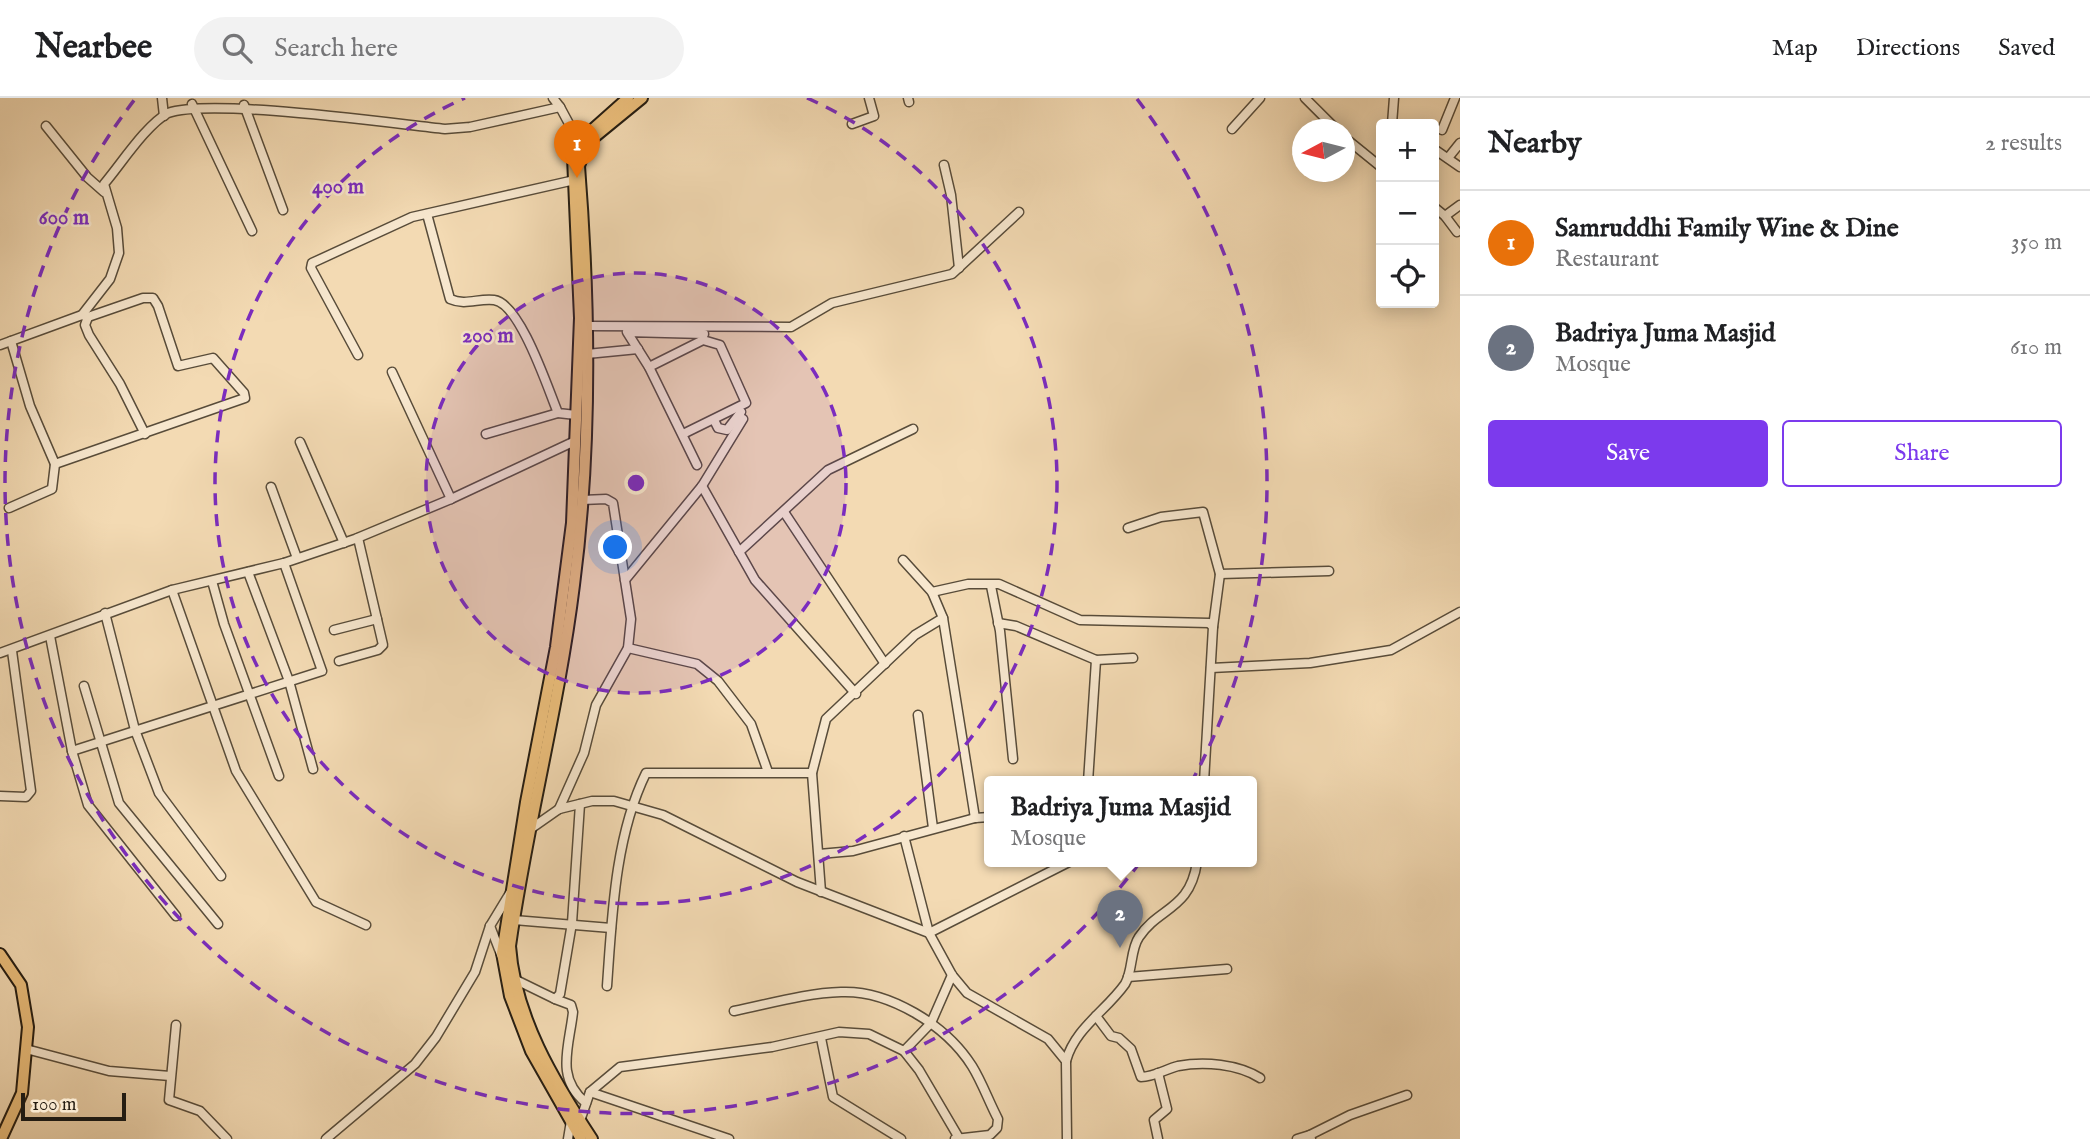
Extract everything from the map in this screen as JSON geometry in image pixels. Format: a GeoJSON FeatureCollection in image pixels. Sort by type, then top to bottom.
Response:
{"type":"FeatureCollection","features":[{"type":"Feature","properties":{"kind":"main road"},"geometry":{"type":"LineString","coordinates":[[526,829],[568,629],[582,500],[575,441],[576,415],[587,354],[588,326],[573,157],[628,98]]}},
{"type":"Feature","properties":{"kind":"main road"},"geometry":{"type":"LineString","coordinates":[[581,146],[642,98]]}},
{"type":"Feature","properties":{"kind":"main road"},"geometry":{"type":"LineString","coordinates":[[576,180],[582,382],[578,482],[565,587],[510,946],[514,979],[540,1050],[582,1139]]}},
{"type":"Feature","properties":{"kind":"main road"},"geometry":{"type":"LineString","coordinates":[[522,863],[512,891],[502,936],[502,957],[510,996],[531,1051],[575,1121],[592,1139]]}},
{"type":"Feature","properties":{"kind":"main road"},"geometry":{"type":"LineString","coordinates":[[0,954],[21,985],[28,1027],[22,1093],[1,1139]]}},
{"type":"Feature","properties":{"kind":"street"},"geometry":{"type":"LineString","coordinates":[[162,98],[164,116]]}},
{"type":"Feature","properties":{"kind":"street"},"geometry":{"type":"LineString","coordinates":[[553,98],[581,146]]}},
{"type":"Feature","properties":{"kind":"street"},"geometry":{"type":"LineString","coordinates":[[852,124],[874,116],[869,98]]}},
{"type":"Feature","properties":{"kind":"street"},"geometry":{"type":"LineString","coordinates":[[1232,130],[1260,98]]}},
{"type":"Feature","properties":{"kind":"street"},"geometry":{"type":"LineString","coordinates":[[1305,98],[1326,119]]}},
{"type":"Feature","properties":{"kind":"street"},"geometry":{"type":"LineString","coordinates":[[1392,119],[1394,98]]}},
{"type":"Feature","properties":{"kind":"street"},"geometry":{"type":"LineString","coordinates":[[1442,130],[1455,98]]}},
{"type":"Feature","properties":{"kind":"street"},"geometry":{"type":"LineString","coordinates":[[192,104],[252,231]]}},
{"type":"Feature","properties":{"kind":"street"},"geometry":{"type":"LineString","coordinates":[[145,434],[120,384],[89,335],[85,316],[116,270],[117,228],[104,192],[104,184],[164,116],[192,104],[244,105],[444,129],[470,127],[559,107]]}},
{"type":"Feature","properties":{"kind":"street"},"geometry":{"type":"LineString","coordinates":[[244,105],[283,210]]}},
{"type":"Feature","properties":{"kind":"street"},"geometry":{"type":"LineString","coordinates":[[46,126],[87,177],[104,192]]}},
{"type":"Feature","properties":{"kind":"street"},"geometry":{"type":"LineString","coordinates":[[1448,158],[1460,143]]}},
{"type":"Feature","properties":{"kind":"street"},"geometry":{"type":"LineString","coordinates":[[1355,144],[1376,160]]}},
{"type":"Feature","properties":{"kind":"street"},"geometry":{"type":"LineString","coordinates":[[1439,152],[1460,167]]}},
{"type":"Feature","properties":{"kind":"street"},"geometry":{"type":"LineString","coordinates":[[943,165],[951,195],[959,268]]}},
{"type":"Feature","properties":{"kind":"street"},"geometry":{"type":"LineString","coordinates":[[358,355],[311,268],[312,263],[412,217],[576,180]]}},
{"type":"Feature","properties":{"kind":"street"},"geometry":{"type":"LineString","coordinates":[[1446,216],[1460,205]]}},
{"type":"Feature","properties":{"kind":"street"},"geometry":{"type":"LineString","coordinates":[[1439,211],[1459,233]]}},
{"type":"Feature","properties":{"kind":"street"},"geometry":{"type":"LineString","coordinates":[[588,326],[791,327],[832,303],[951,274],[1019,212]]}},
{"type":"Feature","properties":{"kind":"street"},"geometry":{"type":"LineString","coordinates":[[427,214],[450,299],[460,303],[495,300],[506,305],[535,356],[558,413]]}},
{"type":"Feature","properties":{"kind":"street"},"geometry":{"type":"LineString","coordinates":[[0,345],[143,298],[153,298],[159,306],[178,366],[213,358],[244,393],[245,398],[240,402],[55,464]]}},
{"type":"Feature","properties":{"kind":"street"},"geometry":{"type":"LineString","coordinates":[[697,465],[649,367],[627,332],[704,334]]}},
{"type":"Feature","properties":{"kind":"street"},"geometry":{"type":"LineString","coordinates":[[649,367],[703,340],[718,343],[746,403],[683,434]]}},
{"type":"Feature","properties":{"kind":"street"},"geometry":{"type":"LineString","coordinates":[[9,508],[52,489],[55,464],[30,406],[10,341]]}},
{"type":"Feature","properties":{"kind":"street"},"geometry":{"type":"LineString","coordinates":[[587,354],[638,349]]}},
{"type":"Feature","properties":{"kind":"street"},"geometry":{"type":"LineString","coordinates":[[392,372],[451,499]]}},
{"type":"Feature","properties":{"kind":"street"},"geometry":{"type":"LineString","coordinates":[[486,434],[558,413],[576,415]]}},
{"type":"Feature","properties":{"kind":"street"},"geometry":{"type":"LineString","coordinates":[[625,580],[702,486],[742,416],[727,430],[718,428],[714,420]]}},
{"type":"Feature","properties":{"kind":"street"},"geometry":{"type":"LineString","coordinates":[[738,552],[828,470],[913,429]]}},
{"type":"Feature","properties":{"kind":"street"},"geometry":{"type":"LineString","coordinates":[[0,653],[12,651],[172,590],[284,563],[358,538],[451,499],[575,441]]}},
{"type":"Feature","properties":{"kind":"street"},"geometry":{"type":"LineString","coordinates":[[300,442],[344,543]]}},
{"type":"Feature","properties":{"kind":"street"},"geometry":{"type":"LineString","coordinates":[[702,486],[755,580],[856,694]]}},
{"type":"Feature","properties":{"kind":"street"},"geometry":{"type":"LineString","coordinates":[[271,487],[297,558]]}},
{"type":"Feature","properties":{"kind":"street"},"geometry":{"type":"LineString","coordinates":[[559,809],[584,753],[596,705],[628,648],[631,619],[613,503],[606,499],[582,500]]}},
{"type":"Feature","properties":{"kind":"street"},"geometry":{"type":"LineString","coordinates":[[784,512],[885,664]]}},
{"type":"Feature","properties":{"kind":"street"},"geometry":{"type":"LineString","coordinates":[[1128,528],[1161,517],[1203,512],[1220,574],[1213,627],[1203,776]]}},
{"type":"Feature","properties":{"kind":"street"},"geometry":{"type":"LineString","coordinates":[[339,661],[382,648],[358,538]]}},
{"type":"Feature","properties":{"kind":"street"},"geometry":{"type":"LineString","coordinates":[[903,560],[932,592],[943,618],[975,818]]}},
{"type":"Feature","properties":{"kind":"street"},"geometry":{"type":"LineString","coordinates":[[72,751],[322,671],[284,563]]}},
{"type":"Feature","properties":{"kind":"street"},"geometry":{"type":"LineString","coordinates":[[1220,574],[1329,571]]}},
{"type":"Feature","properties":{"kind":"street"},"geometry":{"type":"LineString","coordinates":[[248,572],[289,681],[313,769]]}},
{"type":"Feature","properties":{"kind":"street"},"geometry":{"type":"LineString","coordinates":[[212,580],[279,776]]}},
{"type":"Feature","properties":{"kind":"street"},"geometry":{"type":"LineString","coordinates":[[932,592],[968,584],[999,584],[1080,620],[1209,623],[1213,627]]}},
{"type":"Feature","properties":{"kind":"street"},"geometry":{"type":"LineString","coordinates":[[991,586],[998,623],[1013,759]]}},
{"type":"Feature","properties":{"kind":"street"},"geometry":{"type":"LineString","coordinates":[[172,590],[236,771],[316,902],[366,925]]}},
{"type":"Feature","properties":{"kind":"street"},"geometry":{"type":"LineString","coordinates":[[1211,668],[1310,663],[1391,650],[1460,612]]}},
{"type":"Feature","properties":{"kind":"street"},"geometry":{"type":"LineString","coordinates":[[105,614],[135,730],[159,793],[221,876]]}},
{"type":"Feature","properties":{"kind":"street"},"geometry":{"type":"LineString","coordinates":[[821,892],[812,808],[812,773],[826,719],[856,694],[915,635],[943,618]]}},
{"type":"Feature","properties":{"kind":"street"},"geometry":{"type":"LineString","coordinates":[[334,630],[377,619]]}},
{"type":"Feature","properties":{"kind":"street"},"geometry":{"type":"LineString","coordinates":[[998,623],[1016,626],[1096,660],[1133,659]]}},
{"type":"Feature","properties":{"kind":"street"},"geometry":{"type":"LineString","coordinates":[[50,636],[72,751],[88,805],[176,916]]}},
{"type":"Feature","properties":{"kind":"street"},"geometry":{"type":"LineString","coordinates":[[628,648],[697,664],[719,681],[751,724],[768,772]]}},
{"type":"Feature","properties":{"kind":"street"},"geometry":{"type":"LineString","coordinates":[[1,793],[26,797],[32,791],[12,651]]}},
{"type":"Feature","properties":{"kind":"street"},"geometry":{"type":"LineString","coordinates":[[1088,776],[1096,660]]}},
{"type":"Feature","properties":{"kind":"street"},"geometry":{"type":"LineString","coordinates":[[84,686],[119,803],[218,924]]}},
{"type":"Feature","properties":{"kind":"street"},"geometry":{"type":"LineString","coordinates":[[918,715],[933,828]]}},
{"type":"Feature","properties":{"kind":"street"},"geometry":{"type":"LineString","coordinates":[[607,986],[611,928],[630,805],[646,773],[812,773]]}},
{"type":"Feature","properties":{"kind":"street"},"geometry":{"type":"LineString","coordinates":[[526,829],[559,809],[580,804],[614,801],[630,805],[663,815],[821,892],[929,933],[1059,867]]}},
{"type":"Feature","properties":{"kind":"street"},"geometry":{"type":"LineString","coordinates":[[555,999],[565,979],[572,923],[580,804]]}},
{"type":"Feature","properties":{"kind":"street"},"geometry":{"type":"LineString","coordinates":[[819,854],[852,851],[904,835],[984,817]]}},
{"type":"Feature","properties":{"kind":"street"},"geometry":{"type":"LineString","coordinates":[[904,835],[929,933],[952,975],[967,993],[1048,1039],[1066,1061]]}},
{"type":"Feature","properties":{"kind":"street"},"geometry":{"type":"LineString","coordinates":[[1067,1139],[1066,1061],[1079,1033],[1128,977],[1138,938],[1182,900],[1196,867]]}},
{"type":"Feature","properties":{"kind":"street"},"geometry":{"type":"LineString","coordinates":[[326,1139],[415,1064],[436,1037],[475,972],[491,926],[512,891]]}},
{"type":"Feature","properties":{"kind":"street"},"geometry":{"type":"LineString","coordinates":[[514,920],[611,928]]}},
{"type":"Feature","properties":{"kind":"street"},"geometry":{"type":"LineString","coordinates":[[491,926],[502,957]]}},
{"type":"Feature","properties":{"kind":"street"},"geometry":{"type":"LineString","coordinates":[[1128,977],[1227,969]]}},
{"type":"Feature","properties":{"kind":"street"},"geometry":{"type":"LineString","coordinates":[[904,1051],[931,1023],[952,975]]}},
{"type":"Feature","properties":{"kind":"street"},"geometry":{"type":"LineString","coordinates":[[514,979],[570,1005],[573,1012],[565,1074],[568,1085],[586,1104]]}},
{"type":"Feature","properties":{"kind":"street"},"geometry":{"type":"LineString","coordinates":[[568,1139],[575,1121],[585,1114],[590,1092],[620,1067],[821,1038],[839,1032],[869,1034],[904,1051],[919,1070],[957,1139],[990,1135],[998,1128],[998,1119],[971,1064],[931,1023],[888,999],[863,993],[839,992],[734,1011]]}},
{"type":"Feature","properties":{"kind":"street"},"geometry":{"type":"LineString","coordinates":[[1096,1016],[1111,1036],[1119,1038],[1131,1049],[1141,1077],[1179,1066],[1203,1065],[1246,1069],[1260,1078]]}},
{"type":"Feature","properties":{"kind":"street"},"geometry":{"type":"LineString","coordinates":[[176,1025],[168,1095],[171,1102],[200,1111],[227,1139]]}},
{"type":"Feature","properties":{"kind":"street"},"geometry":{"type":"LineString","coordinates":[[821,1038],[833,1097],[901,1139]]}},
{"type":"Feature","properties":{"kind":"street"},"geometry":{"type":"LineString","coordinates":[[26,1049],[109,1070],[170,1076]]}},
{"type":"Feature","properties":{"kind":"street"},"geometry":{"type":"LineString","coordinates":[[1158,1073],[1167,1109],[1154,1120],[1158,1139]]}},
{"type":"Feature","properties":{"kind":"street"},"geometry":{"type":"LineString","coordinates":[[590,1092],[729,1139]]}},
{"type":"Feature","properties":{"kind":"street"},"geometry":{"type":"LineString","coordinates":[[1297,1139],[1311,1137],[1350,1115],[1407,1095]]}},
{"type":"Feature","properties":{"kind":"place","name":"Samruddhi Family Wine & Dine"},"geometry":{"type":"Point","coordinates":[577,178]}},
{"type":"Feature","properties":{"kind":"place","name":"Badriya Juma Masjid"},"geometry":{"type":"Point","coordinates":[1120,948]}}]}
